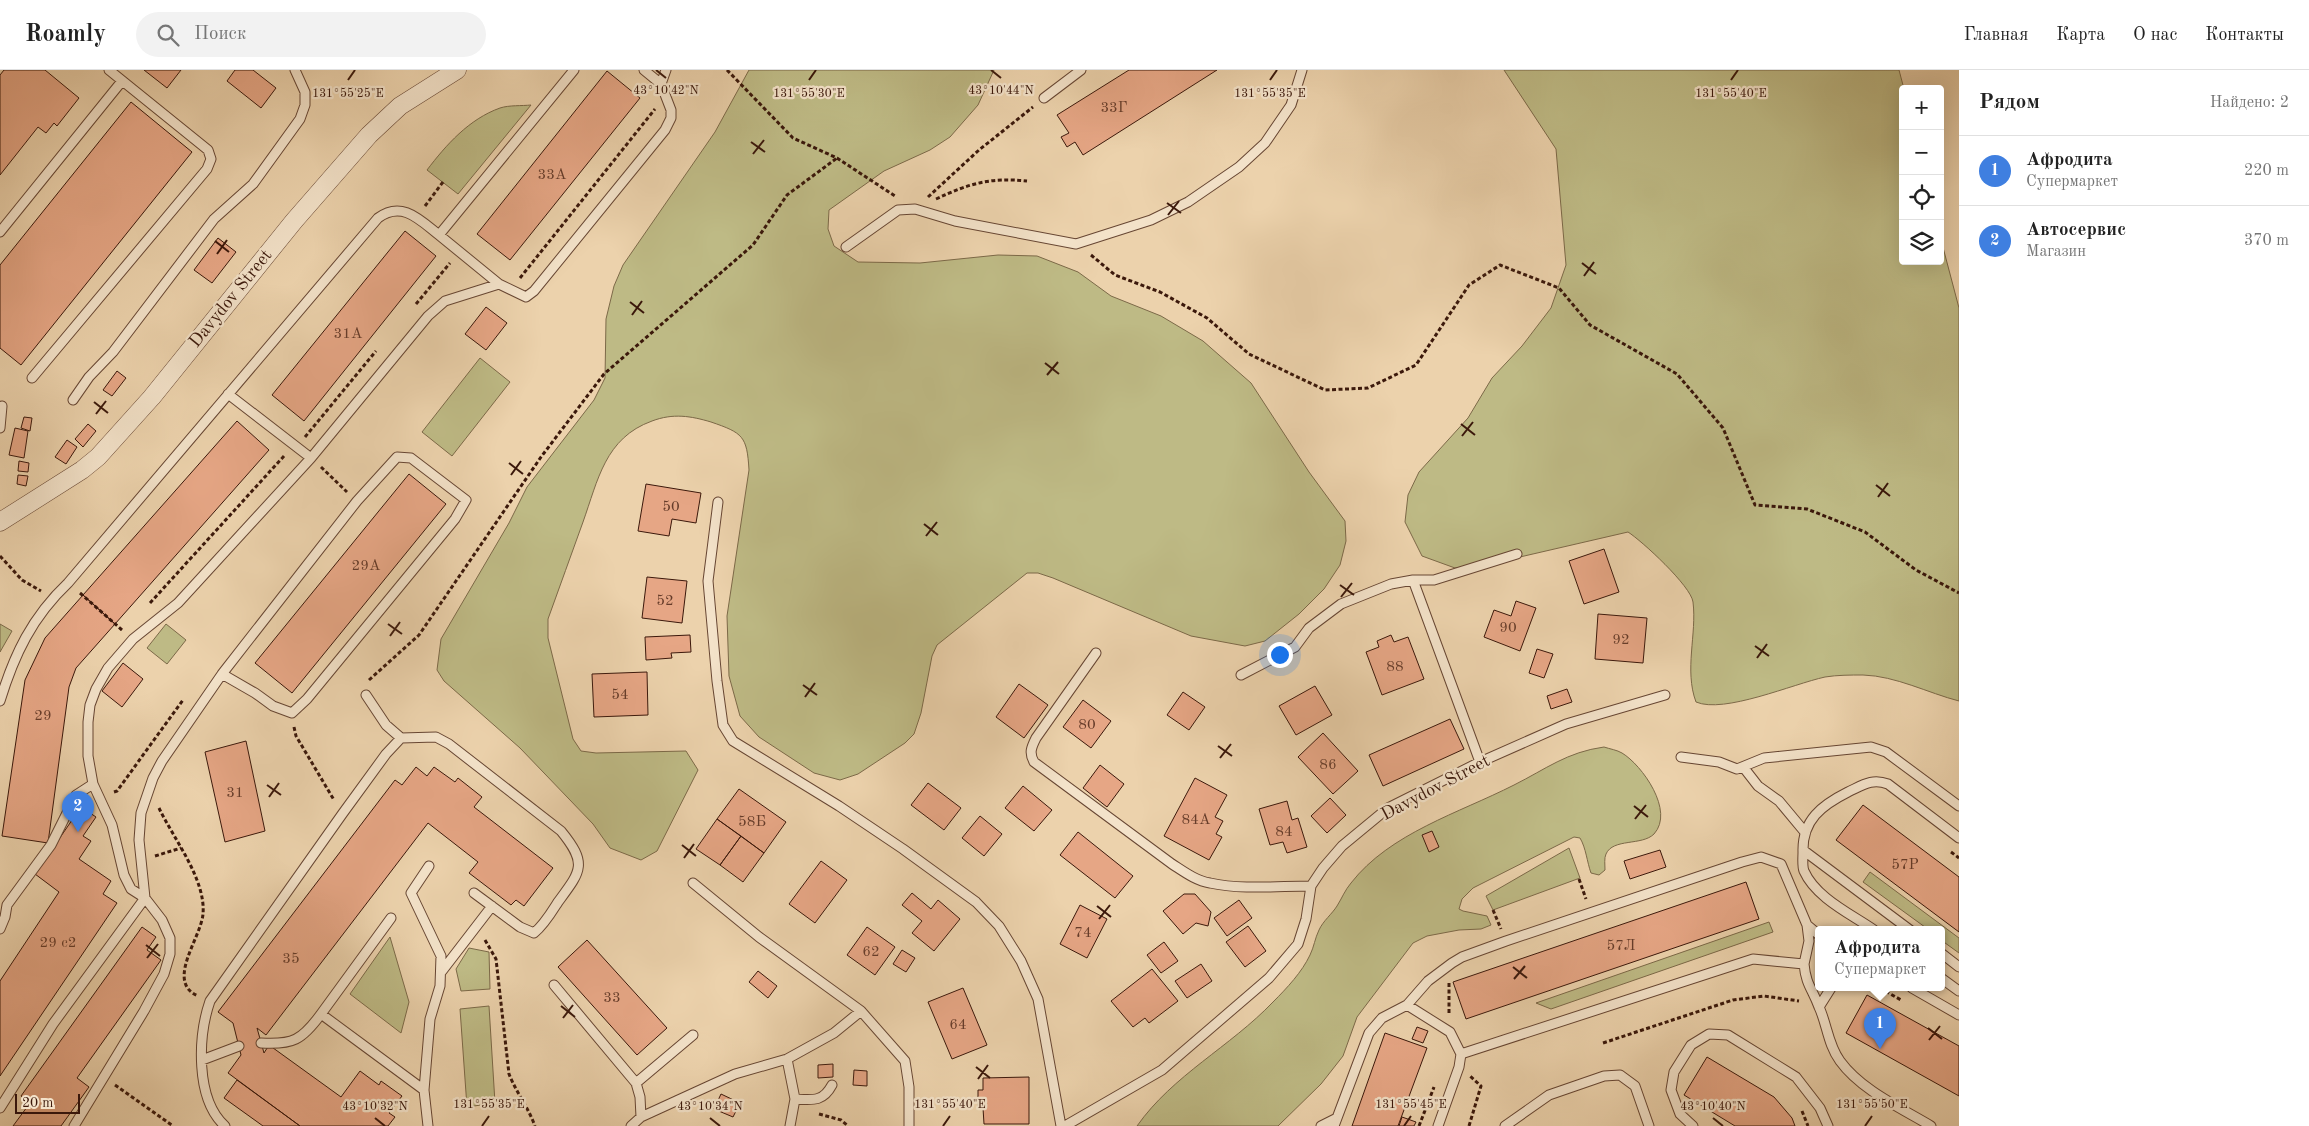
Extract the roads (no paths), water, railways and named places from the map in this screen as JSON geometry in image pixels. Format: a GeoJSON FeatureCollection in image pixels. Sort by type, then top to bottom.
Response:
{"type":"FeatureCollection","features":[{"type":"Feature","properties":{"kind":"street","name":"Davydov Street"},"geometry":{"type":"LineString","coordinates":[[0,522],[82,470],[98,457],[152,397],[294,221],[369,135],[400,106],[457,70]]}},
{"type":"Feature","properties":{"kind":"lane"},"geometry":{"type":"LineString","coordinates":[[32,378],[207,168],[211,159],[208,150],[109,70]]}},
{"type":"Feature","properties":{"kind":"lane"},"geometry":{"type":"LineString","coordinates":[[73,400],[89,377],[114,352],[214,219],[253,184],[300,119],[304,105],[304,92],[294,70]]}},
{"type":"Feature","properties":{"kind":"lane"},"geometry":{"type":"LineString","coordinates":[[440,235],[574,70]]}},
{"type":"Feature","properties":{"kind":"lane"},"geometry":{"type":"LineString","coordinates":[[0,701],[10,668],[22,641],[52,598],[68,584],[378,218],[387,211],[398,210],[417,217],[510,291],[526,296],[534,291],[665,130],[670,118],[666,94],[661,84],[644,70]]}},
{"type":"Feature","properties":{"kind":"lane"},"geometry":{"type":"LineString","coordinates":[[661,84],[666,70]]}},
{"type":"Feature","properties":{"kind":"lane"},"geometry":{"type":"LineString","coordinates":[[1044,98],[1081,70]]}},
{"type":"Feature","properties":{"kind":"lane"},"geometry":{"type":"LineString","coordinates":[[846,247],[898,210],[915,209],[955,221],[1076,244],[1151,220],[1188,202],[1239,167],[1265,143],[1291,105],[1302,70]]}},
{"type":"Feature","properties":{"kind":"lane"},"geometry":{"type":"LineString","coordinates":[[0,232],[122,81]]}},
{"type":"Feature","properties":{"kind":"lane"},"geometry":{"type":"LineString","coordinates":[[74,1126],[105,1078],[144,1011],[170,960],[170,938],[162,920],[145,898],[131,889],[124,875],[112,825],[93,784],[88,756],[90,705],[108,668],[133,639],[178,603],[311,458],[428,316],[445,301],[499,284]]}},
{"type":"Feature","properties":{"kind":"lane"},"geometry":{"type":"LineString","coordinates":[[228,394],[311,458]]}},
{"type":"Feature","properties":{"kind":"lane"},"geometry":{"type":"LineString","coordinates":[[0,428],[2,406]]}},
{"type":"Feature","properties":{"kind":"lane"},"geometry":{"type":"LineString","coordinates":[[1,1104],[53,1024],[145,898],[140,860],[141,813],[149,788],[166,755],[222,674],[357,501],[397,457],[404,456],[466,500],[454,519],[307,699],[292,713],[273,706],[256,693],[222,674]]}},
{"type":"Feature","properties":{"kind":"lane"},"geometry":{"type":"LineString","coordinates":[[718,502],[708,581],[723,725],[734,741],[754,756],[839,806],[903,849],[976,902],[999,926],[1021,961],[1038,999],[1063,1126]]}},
{"type":"Feature","properties":{"kind":"lane"},"geometry":{"type":"LineString","coordinates":[[1241,675],[1295,647],[1309,628],[1341,604],[1391,584],[1413,580],[1434,580],[1517,554]]}},
{"type":"Feature","properties":{"kind":"lane"},"geometry":{"type":"LineString","coordinates":[[1413,580],[1480,762]]}},
{"type":"Feature","properties":{"kind":"lane"},"geometry":{"type":"LineString","coordinates":[[1096,653],[1030,748],[1030,756],[1034,762],[1172,864],[1209,883],[1240,886],[1311,886]]}},
{"type":"Feature","properties":{"kind":"lane"},"geometry":{"type":"LineString","coordinates":[[366,695],[386,725],[401,738],[436,737],[449,744],[561,831],[575,848],[578,857],[578,876],[534,933],[520,927],[474,892]]}},
{"type":"Feature","properties":{"kind":"lane","name":"Davydov Street"},"geometry":{"type":"LineString","coordinates":[[1063,1126],[1162,1070],[1268,978],[1298,944],[1306,919],[1311,886],[1342,846],[1388,808],[1480,762],[1566,724],[1665,695]]}},
{"type":"Feature","properties":{"kind":"lane"},"geometry":{"type":"LineString","coordinates":[[225,1126],[210,1103],[205,1088],[201,1033],[210,1002],[343,813],[386,754],[401,738]]}},
{"type":"Feature","properties":{"kind":"lane"},"geometry":{"type":"LineString","coordinates":[[1681,757],[1719,762],[1737,769],[1744,768],[1750,763],[1764,758],[1871,747],[1886,752],[1959,806]]}},
{"type":"Feature","properties":{"kind":"lane"},"geometry":{"type":"LineString","coordinates":[[1744,768],[1758,786],[1779,801],[1804,831]]}},
{"type":"Feature","properties":{"kind":"lane"},"geometry":{"type":"LineString","coordinates":[[1868,926],[1815,888],[1804,869],[1802,850],[1804,831],[1813,816],[1827,803],[1870,781],[1879,781],[1888,784],[1959,838]]}},
{"type":"Feature","properties":{"kind":"lane"},"geometry":{"type":"LineString","coordinates":[[0,929],[5,918],[3,903],[51,845],[76,795],[93,784]]}},
{"type":"Feature","properties":{"kind":"lane"},"geometry":{"type":"LineString","coordinates":[[1802,850],[1905,926]]}},
{"type":"Feature","properties":{"kind":"lane"},"geometry":{"type":"LineString","coordinates":[[1321,1126],[1336,1122],[1369,1033],[1382,1018],[1407,1005],[1428,981],[1462,957],[1742,862],[1761,858],[1781,864],[1807,926],[1808,941],[1804,964],[1805,982],[1819,1007],[1831,1045],[1839,1060],[1867,1086],[1931,1126]]}},
{"type":"Feature","properties":{"kind":"lane"},"geometry":{"type":"LineString","coordinates":[[428,866],[412,889],[411,896],[441,956],[440,986],[430,1019],[424,1090],[428,1126]]}},
{"type":"Feature","properties":{"kind":"lane"},"geometry":{"type":"LineString","coordinates":[[693,883],[759,937],[861,1011],[905,1061],[909,1087],[909,1126]]}},
{"type":"Feature","properties":{"kind":"lane"},"geometry":{"type":"LineString","coordinates":[[442,971],[492,906]]}},
{"type":"Feature","properties":{"kind":"lane"},"geometry":{"type":"LineString","coordinates":[[261,1043],[284,1044],[301,1038],[321,1014],[391,918]]}},
{"type":"Feature","properties":{"kind":"lane"},"geometry":{"type":"LineString","coordinates":[[1807,926],[1815,931]]}},
{"type":"Feature","properties":{"kind":"lane"},"geometry":{"type":"LineString","coordinates":[[1945,957],[1959,967]]}},
{"type":"Feature","properties":{"kind":"lane"},"geometry":{"type":"LineString","coordinates":[[1461,1054],[1753,959],[1804,964]]}},
{"type":"Feature","properties":{"kind":"lane"},"geometry":{"type":"LineString","coordinates":[[1945,981],[1959,991]]}},
{"type":"Feature","properties":{"kind":"lane"},"geometry":{"type":"LineString","coordinates":[[554,986],[636,1083],[640,1097],[641,1117]]}},
{"type":"Feature","properties":{"kind":"lane"},"geometry":{"type":"LineString","coordinates":[[1819,1007],[1829,991]]}},
{"type":"Feature","properties":{"kind":"lane"},"geometry":{"type":"LineString","coordinates":[[1917,991],[1959,1015]]}},
{"type":"Feature","properties":{"kind":"lane"},"geometry":{"type":"LineString","coordinates":[[1407,1005],[1450,1032],[1461,1054],[1459,1066],[1438,1126]]}},
{"type":"Feature","properties":{"kind":"lane"},"geometry":{"type":"LineString","coordinates":[[630,1126],[641,1117],[736,1074],[787,1059],[834,1033],[861,1011]]}},
{"type":"Feature","properties":{"kind":"lane"},"geometry":{"type":"LineString","coordinates":[[321,1014],[424,1090]]}},
{"type":"Feature","properties":{"kind":"lane"},"geometry":{"type":"LineString","coordinates":[[1693,1126],[1680,1114],[1671,1090],[1674,1072],[1691,1045],[1709,1034],[1728,1035],[1796,1077],[1820,1108],[1828,1126]]}},
{"type":"Feature","properties":{"kind":"lane"},"geometry":{"type":"LineString","coordinates":[[636,1083],[693,1036]]}},
{"type":"Feature","properties":{"kind":"lane"},"geometry":{"type":"LineString","coordinates":[[202,1060],[238,1046]]}},
{"type":"Feature","properties":{"kind":"lane"},"geometry":{"type":"LineString","coordinates":[[787,1059],[795,1099],[790,1126]]}},
{"type":"Feature","properties":{"kind":"lane"},"geometry":{"type":"LineString","coordinates":[[1505,1126],[1549,1095],[1604,1076],[1620,1075],[1635,1086],[1649,1126]]}},
{"type":"Feature","properties":{"kind":"lane"},"geometry":{"type":"LineString","coordinates":[[795,1099],[816,1101],[828,1094],[832,1085]]}},
{"type":"Feature","properties":{"kind":"place","name":"Автосервис"},"geometry":{"type":"Point","coordinates":[78,832]}},
{"type":"Feature","properties":{"kind":"place","name":"Афродита"},"geometry":{"type":"Point","coordinates":[1880,1049]}}]}
